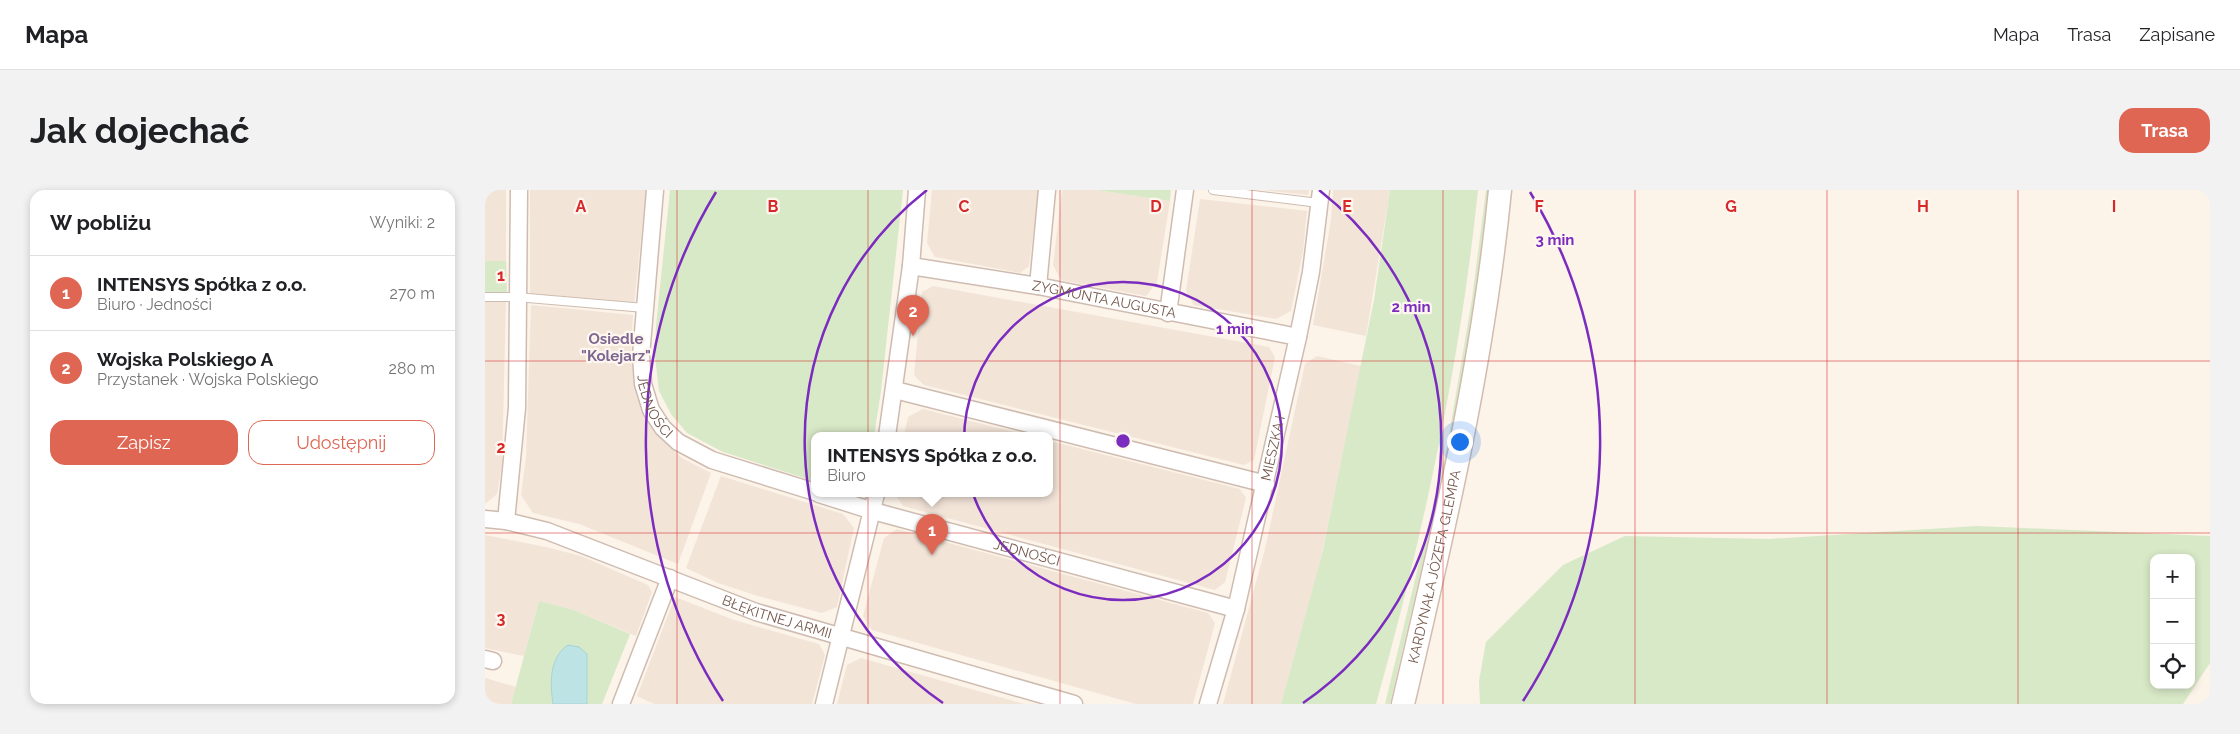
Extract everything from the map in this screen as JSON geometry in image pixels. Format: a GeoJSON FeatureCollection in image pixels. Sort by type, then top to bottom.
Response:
{"type":"FeatureCollection","features":[{"type":"Feature","properties":{"kind":"main road","name":"KARDYNAŁA JÓZEFA GLEMPA"},"geometry":{"type":"LineString","coordinates":[[1403,704],[1447,516],[1470,395],[1500,190]]}},
{"type":"Feature","properties":{"kind":"street"},"geometry":{"type":"LineString","coordinates":[[506,521],[517,408],[516,296],[519,190]]}},
{"type":"Feature","properties":{"kind":"street","name":"JEDNOŚCI"},"geometry":{"type":"LineString","coordinates":[[655,190],[641,356],[643,384],[651,410],[663,428],[678,442],[712,460],[811,491]]}},
{"type":"Feature","properties":{"kind":"street"},"geometry":{"type":"LineString","coordinates":[[888,432],[911,266],[917,190]]}},
{"type":"Feature","properties":{"kind":"street"},"geometry":{"type":"LineString","coordinates":[[1038,286],[1047,190]]}},
{"type":"Feature","properties":{"kind":"street"},"geometry":{"type":"LineString","coordinates":[[1168,313],[1185,190]]}},
{"type":"Feature","properties":{"kind":"street","name":"MIESZKA I"},"geometry":{"type":"LineString","coordinates":[[1208,704],[1236,609],[1298,338],[1311,272],[1320,196]]}},
{"type":"Feature","properties":{"kind":"street","name":"ZYGMUNTA AUGUSTA"},"geometry":{"type":"LineString","coordinates":[[911,266],[1038,286],[1298,338]]}},
{"type":"Feature","properties":{"kind":"street"},"geometry":{"type":"LineString","coordinates":[[895,390],[1265,484]]}},
{"type":"Feature","properties":{"kind":"street","name":"JEDNOŚCI"},"geometry":{"type":"LineString","coordinates":[[829,497],[873,511],[1236,609]]}},
{"type":"Feature","properties":{"kind":"street"},"geometry":{"type":"LineString","coordinates":[[824,704],[875,497]]}},
{"type":"Feature","properties":{"kind":"street","name":"BŁĘKITNEJ ARMII"},"geometry":{"type":"LineString","coordinates":[[485,519],[506,521],[547,531],[756,612],[1074,704]]}},
{"type":"Feature","properties":{"kind":"street"},"geometry":{"type":"LineString","coordinates":[[621,704],[670,578]]}},
{"type":"Feature","properties":{"kind":"lane"},"geometry":{"type":"LineString","coordinates":[[1213,190],[1320,196]]}},
{"type":"Feature","properties":{"kind":"lane"},"geometry":{"type":"LineString","coordinates":[[485,297],[516,296],[645,308]]}},
{"type":"Feature","properties":{"kind":"shaded area"},"geometry":{"type":"Polygon","coordinates":[[[485,190],[506,190],[506,261],[485,261],[485,190]]]}},
{"type":"Feature","properties":{"kind":"shaded area"},"geometry":{"type":"Polygon","coordinates":[[[530,190],[646,190],[634,305],[584,298],[530,295],[530,190]]]}},
{"type":"Feature","properties":{"kind":"shaded area"},"geometry":{"type":"Polygon","coordinates":[[[932,190],[1039,190],[1029,266],[1020,273],[935,257],[927,243],[932,190]]]}},
{"type":"Feature","properties":{"kind":"shaded area"},"geometry":{"type":"Polygon","coordinates":[[[1062,190],[1096,190],[1170,201],[1157,282],[1146,296],[1061,280],[1053,265],[1062,190]]]}},
{"type":"Feature","properties":{"kind":"shaded area"},"geometry":{"type":"Polygon","coordinates":[[[1261,190],[1309,190],[1308,195],[1261,190]]]}},
{"type":"Feature","properties":{"kind":"shaded area"},"geometry":{"type":"Polygon","coordinates":[[[1333,190],[1390,190],[1366,336],[1313,325],[1331,220],[1333,190]]]}},
{"type":"Feature","properties":{"kind":"shaded area"},"geometry":{"type":"Polygon","coordinates":[[[1200,199],[1307,211],[1303,251],[1291,311],[1276,319],[1194,305],[1186,291],[1200,199]]]}},
{"type":"Feature","properties":{"kind":"shaded area"},"geometry":{"type":"Polygon","coordinates":[[[933,286],[1269,347],[1275,357],[1254,460],[1244,465],[924,385],[914,375],[922,292],[933,286]]]}},
{"type":"Feature","properties":{"kind":"shaded area"},"geometry":{"type":"Polygon","coordinates":[[[485,302],[506,302],[502,465],[497,494],[485,504],[485,302]]]}},
{"type":"Feature","properties":{"kind":"shaded area"},"geometry":{"type":"Polygon","coordinates":[[[531,305],[633,315],[631,349],[634,383],[643,412],[658,436],[682,458],[711,473],[678,564],[579,524],[533,513],[521,495],[526,456],[531,305]]]}},
{"type":"Feature","properties":{"kind":"shaded area"},"geometry":{"type":"Polygon","coordinates":[[[1317,356],[1361,366],[1320,562],[1281,704],[1223,704],[1265,549],[1305,364],[1317,356]]]}},
{"type":"Feature","properties":{"kind":"shaded area"},"geometry":{"type":"Polygon","coordinates":[[[923,409],[1014,432],[905,432],[908,417],[923,409]]]}},
{"type":"Feature","properties":{"kind":"shaded area"},"geometry":{"type":"Polygon","coordinates":[[[1053,442],[1240,489],[1246,498],[1225,582],[1215,590],[903,506],[897,497],[1053,497],[1053,442]]]}},
{"type":"Feature","properties":{"kind":"shaded area"},"geometry":{"type":"Polygon","coordinates":[[[721,476],[843,514],[854,528],[837,607],[822,613],[718,583],[686,568],[721,476]]]}},
{"type":"Feature","properties":{"kind":"shaded area"},"geometry":{"type":"Polygon","coordinates":[[[897,529],[1208,613],[1215,623],[1193,704],[1136,704],[872,630],[863,616],[884,538],[897,529]]]}},
{"type":"Feature","properties":{"kind":"shaded area"},"geometry":{"type":"Polygon","coordinates":[[[485,535],[581,556],[648,585],[652,592],[636,636],[574,610],[539,601],[524,656],[485,648],[485,535]]]}},
{"type":"Feature","properties":{"kind":"shaded area"},"geometry":{"type":"Polygon","coordinates":[[[675,597],[734,620],[819,644],[825,655],[812,704],[654,704],[637,696],[675,597]]]}},
{"type":"Feature","properties":{"kind":"shaded area"},"geometry":{"type":"Polygon","coordinates":[[[861,658],[1024,704],[837,704],[847,665],[861,658]]]}},
{"type":"Feature","properties":{"kind":"shaded area"},"geometry":{"type":"Polygon","coordinates":[[[485,678],[516,687],[511,704],[485,704],[485,678]]]}},
{"type":"Feature","properties":{"kind":"green space"},"geometry":{"type":"Polygon","coordinates":[[[670,190],[903,190],[881,391],[875,432],[811,432],[811,480],[723,452],[687,433],[671,414],[659,391],[655,356],[656,326],[670,190]]]}},
{"type":"Feature","properties":{"kind":"green space"},"geometry":{"type":"Polygon","coordinates":[[[1096,190],[1171,190],[1170,201],[1096,190]]]}},
{"type":"Feature","properties":{"kind":"green space"},"geometry":{"type":"Polygon","coordinates":[[[1390,190],[1478,190],[1461,320],[1438,449],[1409,577],[1376,704],[1281,704],[1322,554],[1374,300],[1390,190]]]}},
{"type":"Feature","properties":{"kind":"green space"},"geometry":{"type":"Polygon","coordinates":[[[1486,190],[1492,190],[1462,394],[1390,704],[1385,704],[1447,447],[1472,299],[1486,190]]]}},
{"type":"Feature","properties":{"kind":"green space"},"geometry":{"type":"Polygon","coordinates":[[[485,261],[506,261],[507,293],[485,293],[485,261]]]}},
{"type":"Feature","properties":{"kind":"green space"},"geometry":{"type":"Polygon","coordinates":[[[1977,526],[2210,536],[2210,663],[2195,686],[2195,554],[2150,554],[2150,689],[2193,689],[2183,704],[1480,704],[1479,681],[1486,642],[1563,565],[1625,536],[1768,539],[1977,526]]]}},
{"type":"Feature","properties":{"kind":"green space"},"geometry":{"type":"Polygon","coordinates":[[[539,601],[574,610],[630,634],[602,704],[587,704],[587,654],[552,696],[553,704],[511,704],[539,601]]]}},
{"type":"Feature","properties":{"kind":"water"},"geometry":{"type":"Polygon","coordinates":[[[568,645],[579,647],[587,654],[587,704],[553,704],[551,688],[552,671],[557,657],[568,645]]]}},
{"type":"Feature","properties":{"kind":"place","name":"Wojska Polskiego A"},"geometry":{"type":"Point","coordinates":[913,336]}},
{"type":"Feature","properties":{"kind":"place","name":"INTENSYS Spółka z o.o."},"geometry":{"type":"Point","coordinates":[932,555]}},
{"type":"Feature","properties":{"kind":"district","name":"Osiedle \"Kolejarz\""},"geometry":{"type":"Point","coordinates":[616,348]}}]}
